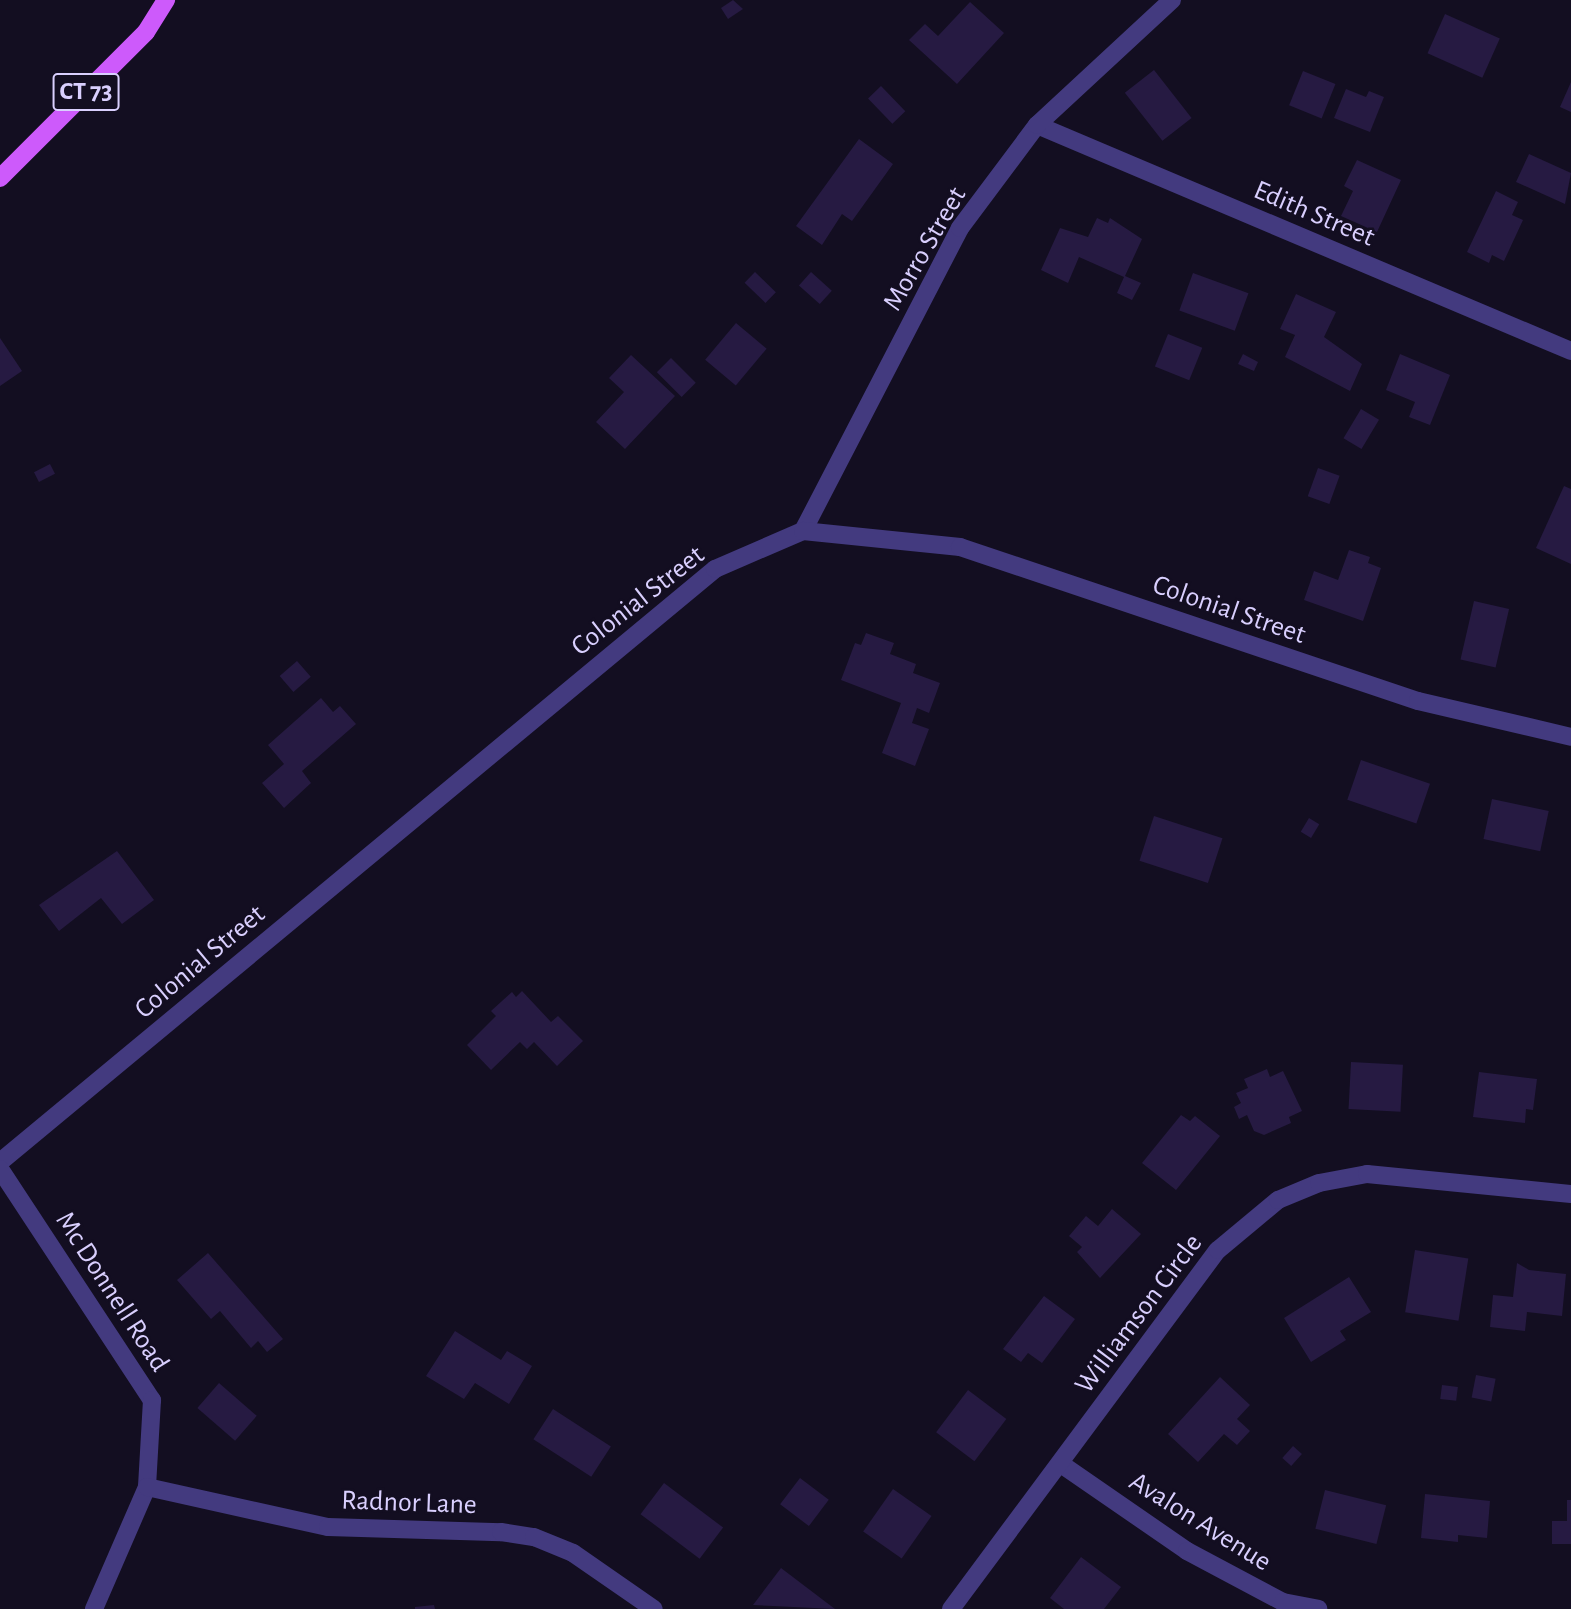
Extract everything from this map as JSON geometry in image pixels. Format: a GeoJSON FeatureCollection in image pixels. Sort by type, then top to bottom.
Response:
{"type":"FeatureCollection","features":[{"type":"Feature","properties":{"kind":"main road","name":"CT 73"},"geometry":{"type":"LineString","coordinates":[[0,178],[146,32],[166,0]]}},
{"type":"Feature","properties":{"kind":"street","name":"Morro Street"},"geometry":{"type":"LineString","coordinates":[[803,531],[961,228],[1037,125],[1172,0]]}},
{"type":"Feature","properties":{"kind":"street","name":"Edith Street"},"geometry":{"type":"LineString","coordinates":[[1037,125],[1571,351]]}},
{"type":"Feature","properties":{"kind":"street","name":"Colonial Street"},"geometry":{"type":"LineString","coordinates":[[0,1162],[715,569],[803,531],[960,547],[1418,701],[1571,737]]}},
{"type":"Feature","properties":{"kind":"street","name":"Mc Donnell Road"},"geometry":{"type":"LineString","coordinates":[[0,1169],[152,1400],[147,1487],[93,1609]]}},
{"type":"Feature","properties":{"kind":"street","name":"Williamson Circle"},"geometry":{"type":"LineString","coordinates":[[951,1609],[1218,1250],[1278,1200],[1319,1183],[1367,1174],[1571,1195]]}},
{"type":"Feature","properties":{"kind":"street","name":"Avalon Avenue"},"geometry":{"type":"LineString","coordinates":[[1061,1464],[1186,1551],[1283,1602],[1318,1609]]}},
{"type":"Feature","properties":{"kind":"street","name":"Radnor Lane"},"geometry":{"type":"LineString","coordinates":[[147,1487],[328,1527],[501,1532],[534,1537],[573,1553],[654,1609]]}},
{"type":"Feature","properties":{"kind":"building"},"geometry":{"type":"Polygon","coordinates":[[[733,0],[743,9],[728,19],[721,8],[733,0]]]}},
{"type":"Feature","properties":{"kind":"building"},"geometry":{"type":"Polygon","coordinates":[[[970,2],[1004,33],[957,84],[909,40],[925,24],[938,36],[970,2]]]}},
{"type":"Feature","properties":{"kind":"building"},"geometry":{"type":"Polygon","coordinates":[[[1445,14],[1500,38],[1482,78],[1428,53],[1445,14]]]}},
{"type":"Feature","properties":{"kind":"building"},"geometry":{"type":"Polygon","coordinates":[[[1154,70],[1192,118],[1162,141],[1125,93],[1154,70]]]}},
{"type":"Feature","properties":{"kind":"building"},"geometry":{"type":"Polygon","coordinates":[[[1303,71],[1335,84],[1322,118],[1289,105],[1303,71]]]}},
{"type":"Feature","properties":{"kind":"building"},"geometry":{"type":"Polygon","coordinates":[[[1571,82],[1571,112],[1560,107],[1571,82]]]}},
{"type":"Feature","properties":{"kind":"building"},"geometry":{"type":"Polygon","coordinates":[[[881,86],[905,111],[892,124],[868,99],[881,86]]]}},
{"type":"Feature","properties":{"kind":"building"},"geometry":{"type":"Polygon","coordinates":[[[1346,89],[1366,97],[1369,91],[1384,97],[1370,132],[1334,118],[1346,89]]]}},
{"type":"Feature","properties":{"kind":"building"},"geometry":{"type":"Polygon","coordinates":[[[859,139],[893,164],[852,221],[842,214],[822,245],[796,226],[859,139]]]}},
{"type":"Feature","properties":{"kind":"building"},"geometry":{"type":"Polygon","coordinates":[[[1529,154],[1571,173],[1565,204],[1516,182],[1529,154]]]}},
{"type":"Feature","properties":{"kind":"building"},"geometry":{"type":"Polygon","coordinates":[[[1357,160],[1401,180],[1377,232],[1341,216],[1353,191],[1344,186],[1357,160]]]}},
{"type":"Feature","properties":{"kind":"building"},"geometry":{"type":"Polygon","coordinates":[[[1496,191],[1518,202],[1512,215],[1523,220],[1504,261],[1492,255],[1489,263],[1467,252],[1496,191]]]}},
{"type":"Feature","properties":{"kind":"building"},"geometry":{"type":"Polygon","coordinates":[[[1097,218],[1108,223],[1110,218],[1142,239],[1125,276],[1141,283],[1132,300],[1117,293],[1124,277],[1079,257],[1068,283],[1041,270],[1060,228],[1088,237],[1097,218]]]}},
{"type":"Feature","properties":{"kind":"building"},"geometry":{"type":"Polygon","coordinates":[[[755,272],[776,292],[765,303],[745,283],[755,272]]]}},
{"type":"Feature","properties":{"kind":"building"},"geometry":{"type":"Polygon","coordinates":[[[811,272],[832,291],[820,304],[799,285],[811,272]]]}},
{"type":"Feature","properties":{"kind":"building"},"geometry":{"type":"Polygon","coordinates":[[[1193,273],[1248,293],[1235,331],[1179,311],[1193,273]]]}},
{"type":"Feature","properties":{"kind":"building"},"geometry":{"type":"Polygon","coordinates":[[[1296,294],[1336,312],[1324,337],[1362,364],[1350,391],[1285,357],[1295,335],[1280,329],[1296,294]]]}},
{"type":"Feature","properties":{"kind":"building"},"geometry":{"type":"Polygon","coordinates":[[[736,323],[767,349],[736,385],[705,360],[736,323]]]}},
{"type":"Feature","properties":{"kind":"building"},"geometry":{"type":"Polygon","coordinates":[[[1168,334],[1202,348],[1189,380],[1155,366],[1168,334]]]}},
{"type":"Feature","properties":{"kind":"building"},"geometry":{"type":"Polygon","coordinates":[[[0,338],[22,371],[0,386],[0,338]]]}},
{"type":"Feature","properties":{"kind":"building"},"geometry":{"type":"Polygon","coordinates":[[[1243,354],[1258,362],[1254,371],[1238,364],[1243,354]]]}},
{"type":"Feature","properties":{"kind":"building"},"geometry":{"type":"Polygon","coordinates":[[[1400,354],[1450,375],[1430,425],[1409,417],[1415,402],[1386,390],[1400,354]]]}},
{"type":"Feature","properties":{"kind":"building"},"geometry":{"type":"Polygon","coordinates":[[[631,355],[675,396],[625,449],[596,422],[624,392],[609,378],[631,355]]]}},
{"type":"Feature","properties":{"kind":"building"},"geometry":{"type":"Polygon","coordinates":[[[671,358],[696,383],[682,397],[657,372],[671,358]]]}},
{"type":"Feature","properties":{"kind":"building"},"geometry":{"type":"Polygon","coordinates":[[[1361,409],[1379,420],[1361,449],[1343,438],[1361,409]]]}},
{"type":"Feature","properties":{"kind":"building"},"geometry":{"type":"Polygon","coordinates":[[[50,464],[55,474],[39,482],[34,472],[50,464]]]}},
{"type":"Feature","properties":{"kind":"building"},"geometry":{"type":"Polygon","coordinates":[[[1318,468],[1340,476],[1329,504],[1308,496],[1318,468]]]}},
{"type":"Feature","properties":{"kind":"building"},"geometry":{"type":"Polygon","coordinates":[[[1564,486],[1571,489],[1571,564],[1536,548],[1564,486]]]}},
{"type":"Feature","properties":{"kind":"building"},"geometry":{"type":"Polygon","coordinates":[[[1349,550],[1370,557],[1368,563],[1381,568],[1363,621],[1304,600],[1314,571],[1338,580],[1349,550]]]}},
{"type":"Feature","properties":{"kind":"building"},"geometry":{"type":"Polygon","coordinates":[[[1474,601],[1509,609],[1496,668],[1461,659],[1474,601]]]}},
{"type":"Feature","properties":{"kind":"building"},"geometry":{"type":"Polygon","coordinates":[[[866,633],[894,643],[890,654],[916,664],[913,673],[940,683],[929,713],[917,708],[912,723],[929,729],[915,766],[882,753],[901,703],[841,680],[855,643],[861,645],[866,633]]]}},
{"type":"Feature","properties":{"kind":"building"},"geometry":{"type":"Polygon","coordinates":[[[297,661],[311,677],[293,692],[280,676],[297,661]]]}},
{"type":"Feature","properties":{"kind":"building"},"geometry":{"type":"Polygon","coordinates":[[[321,698],[333,712],[340,706],[356,724],[302,771],[311,783],[284,808],[262,783],[284,764],[268,745],[321,698]]]}},
{"type":"Feature","properties":{"kind":"building"},"geometry":{"type":"Polygon","coordinates":[[[1361,760],[1430,784],[1416,823],[1347,800],[1361,760]]]}},
{"type":"Feature","properties":{"kind":"building"},"geometry":{"type":"Polygon","coordinates":[[[1492,799],[1549,811],[1540,851],[1483,839],[1492,799]]]}},
{"type":"Feature","properties":{"kind":"building"},"geometry":{"type":"Polygon","coordinates":[[[1154,816],[1222,838],[1208,883],[1139,861],[1154,816]]]}},
{"type":"Feature","properties":{"kind":"building"},"geometry":{"type":"Polygon","coordinates":[[[1309,818],[1319,824],[1311,838],[1301,832],[1309,818]]]}},
{"type":"Feature","properties":{"kind":"building"},"geometry":{"type":"Polygon","coordinates":[[[117,851],[154,900],[122,924],[101,898],[59,931],[39,905],[117,851]]]}},
{"type":"Feature","properties":{"kind":"building"},"geometry":{"type":"Polygon","coordinates":[[[522,991],[551,1022],[558,1016],[583,1041],[557,1066],[534,1042],[527,1049],[520,1042],[491,1070],[467,1045],[496,1016],[491,1011],[512,992],[516,997],[522,991]]]}},
{"type":"Feature","properties":{"kind":"building"},"geometry":{"type":"Polygon","coordinates":[[[1351,1062],[1403,1065],[1400,1112],[1349,1109],[1351,1062]]]}},
{"type":"Feature","properties":{"kind":"building"},"geometry":{"type":"Polygon","coordinates":[[[1267,1069],[1270,1077],[1283,1071],[1302,1111],[1289,1117],[1291,1123],[1264,1135],[1254,1131],[1247,1115],[1239,1119],[1234,1107],[1241,1103],[1236,1093],[1248,1088],[1244,1079],[1267,1069]]]}},
{"type":"Feature","properties":{"kind":"building"},"geometry":{"type":"Polygon","coordinates":[[[1479,1072],[1537,1079],[1533,1110],[1526,1109],[1525,1123],[1473,1117],[1479,1072]]]}},
{"type":"Feature","properties":{"kind":"building"},"geometry":{"type":"Polygon","coordinates":[[[1181,1115],[1190,1121],[1195,1116],[1220,1136],[1176,1190],[1142,1163],[1181,1115]]]}},
{"type":"Feature","properties":{"kind":"building"},"geometry":{"type":"Polygon","coordinates":[[[1112,1209],[1141,1234],[1100,1278],[1077,1252],[1082,1247],[1069,1236],[1086,1216],[1098,1226],[1112,1209]]]}},
{"type":"Feature","properties":{"kind":"building"},"geometry":{"type":"Polygon","coordinates":[[[1415,1250],[1468,1258],[1458,1321],[1405,1312],[1415,1250]]]}},
{"type":"Feature","properties":{"kind":"building"},"geometry":{"type":"Polygon","coordinates":[[[208,1253],[283,1339],[267,1352],[258,1341],[251,1348],[220,1311],[211,1319],[177,1280],[208,1253]]]}},
{"type":"Feature","properties":{"kind":"building"},"geometry":{"type":"Polygon","coordinates":[[[1517,1263],[1529,1270],[1566,1274],[1562,1316],[1527,1312],[1525,1331],[1490,1327],[1493,1295],[1513,1297],[1517,1263]]]}},
{"type":"Feature","properties":{"kind":"building"},"geometry":{"type":"Polygon","coordinates":[[[1349,1277],[1371,1312],[1340,1331],[1346,1340],[1311,1362],[1284,1318],[1349,1277]]]}},
{"type":"Feature","properties":{"kind":"building"},"geometry":{"type":"Polygon","coordinates":[[[1044,1296],[1075,1319],[1042,1363],[1028,1353],[1021,1362],[1003,1349],[1044,1296]]]}},
{"type":"Feature","properties":{"kind":"building"},"geometry":{"type":"Polygon","coordinates":[[[455,1331],[501,1360],[507,1351],[532,1366],[509,1404],[475,1383],[464,1399],[426,1376],[455,1331]]]}},
{"type":"Feature","properties":{"kind":"building"},"geometry":{"type":"Polygon","coordinates":[[[1476,1375],[1496,1379],[1491,1401],[1472,1398],[1476,1375]]]}},
{"type":"Feature","properties":{"kind":"building"},"geometry":{"type":"Polygon","coordinates":[[[1220,1377],[1250,1405],[1237,1419],[1250,1431],[1237,1445],[1224,1434],[1198,1462],[1168,1434],[1220,1377]]]}},
{"type":"Feature","properties":{"kind":"building"},"geometry":{"type":"Polygon","coordinates":[[[219,1383],[257,1416],[235,1441],[197,1408],[219,1383]]]}},
{"type":"Feature","properties":{"kind":"building"},"geometry":{"type":"Polygon","coordinates":[[[1442,1385],[1458,1387],[1456,1401],[1440,1399],[1442,1385]]]}},
{"type":"Feature","properties":{"kind":"building"},"geometry":{"type":"Polygon","coordinates":[[[968,1390],[1006,1419],[974,1461],[936,1432],[968,1390]]]}},
{"type":"Feature","properties":{"kind":"building"},"geometry":{"type":"Polygon","coordinates":[[[553,1409],[611,1447],[591,1477],[533,1439],[553,1409]]]}},
{"type":"Feature","properties":{"kind":"building"},"geometry":{"type":"Polygon","coordinates":[[[1293,1446],[1302,1454],[1291,1466],[1282,1458],[1293,1446]]]}},
{"type":"Feature","properties":{"kind":"building"},"geometry":{"type":"Polygon","coordinates":[[[800,1478],[829,1500],[809,1526],[780,1504],[800,1478]]]}},
{"type":"Feature","properties":{"kind":"building"},"geometry":{"type":"Polygon","coordinates":[[[664,1483],[723,1528],[700,1559],[641,1514],[664,1483]]]}},
{"type":"Feature","properties":{"kind":"building"},"geometry":{"type":"Polygon","coordinates":[[[893,1489],[932,1516],[902,1559],[863,1532],[893,1489]]]}},
{"type":"Feature","properties":{"kind":"building"},"geometry":{"type":"Polygon","coordinates":[[[1325,1490],[1386,1505],[1376,1544],[1315,1529],[1325,1490]]]}},
{"type":"Feature","properties":{"kind":"building"},"geometry":{"type":"Polygon","coordinates":[[[1425,1494],[1490,1501],[1487,1538],[1458,1535],[1458,1542],[1421,1538],[1425,1494]]]}},
{"type":"Feature","properties":{"kind":"building"},"geometry":{"type":"Polygon","coordinates":[[[1567,1500],[1571,1500],[1571,1544],[1552,1544],[1552,1521],[1567,1521],[1567,1500]]]}},
{"type":"Feature","properties":{"kind":"building"},"geometry":{"type":"Polygon","coordinates":[[[1081,1557],[1121,1587],[1104,1609],[1064,1609],[1050,1598],[1081,1557]]]}},
{"type":"Feature","properties":{"kind":"building"},"geometry":{"type":"Polygon","coordinates":[[[781,1568],[835,1609],[753,1605],[781,1568]]]}},
{"type":"Feature","properties":{"kind":"building"},"geometry":{"type":"Polygon","coordinates":[[[434,1605],[435,1609],[415,1609],[415,1607],[434,1605]]]}}]}
